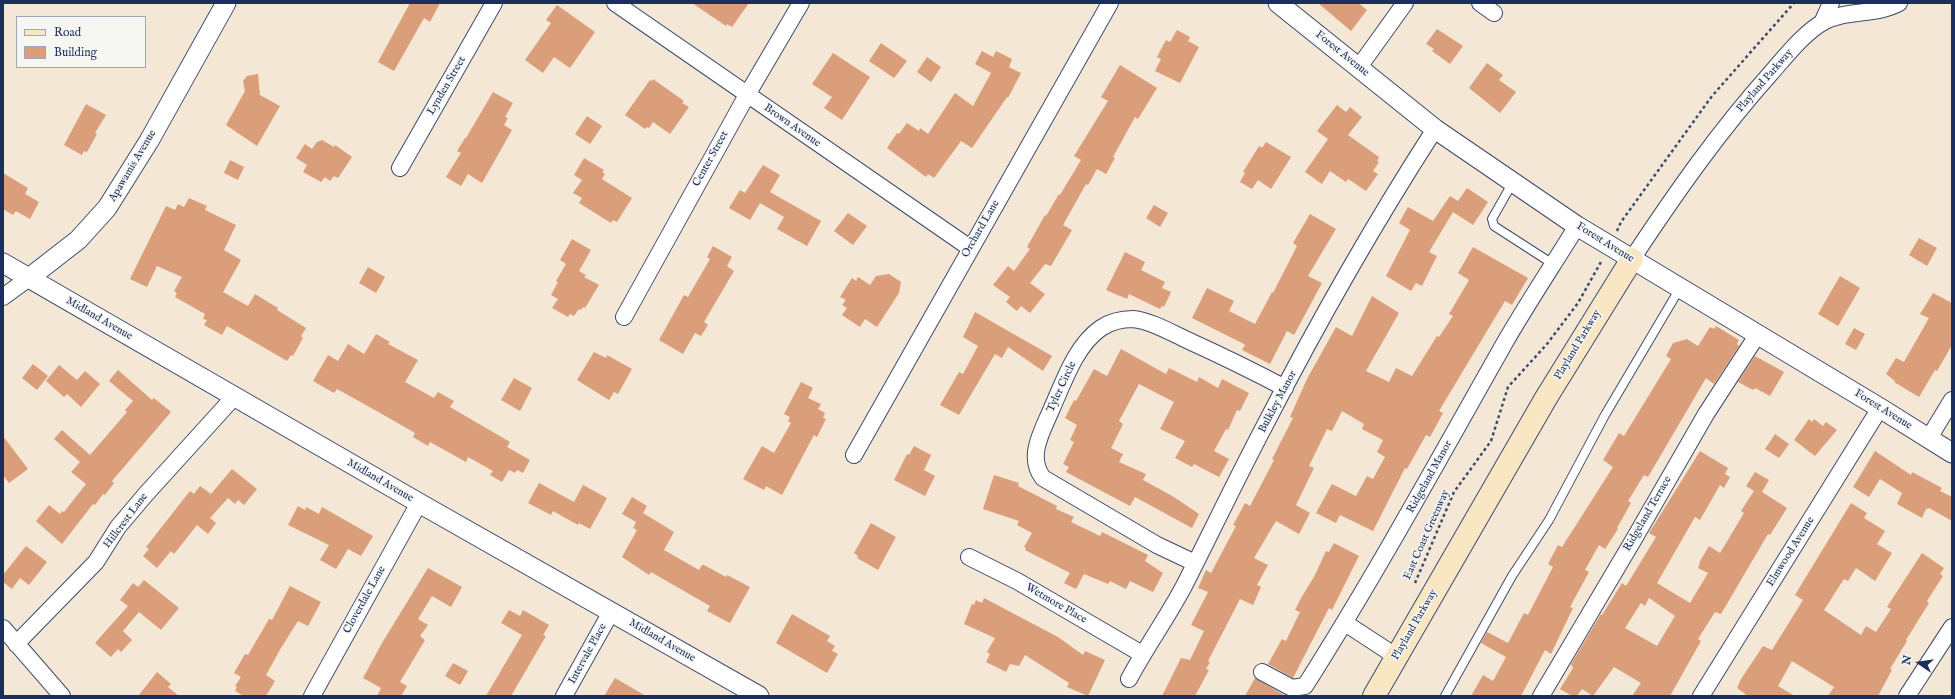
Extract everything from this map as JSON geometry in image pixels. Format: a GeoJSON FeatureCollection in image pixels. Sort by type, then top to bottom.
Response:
{"type":"FeatureCollection","features":[{"type":"Feature","properties":{"kind":"main road","name":"Playland Parkway"},"geometry":{"type":"LineString","coordinates":[[1374,696],[1550,391],[1632,259]]}},
{"type":"Feature","properties":{"kind":"street","name":"Apawamis Avenue"},"geometry":{"type":"LineString","coordinates":[[3,297],[78,240],[108,208],[149,141],[226,3]]}},
{"type":"Feature","properties":{"kind":"street","name":"Lynden Street"},"geometry":{"type":"LineString","coordinates":[[400,168],[494,3]]}},
{"type":"Feature","properties":{"kind":"street","name":"Brown Avenue"},"geometry":{"type":"LineString","coordinates":[[615,3],[970,248]]}},
{"type":"Feature","properties":{"kind":"street","name":"Center Street"},"geometry":{"type":"LineString","coordinates":[[624,316],[747,95],[801,3]]}},
{"type":"Feature","properties":{"kind":"street","name":"Orchard Lane"},"geometry":{"type":"LineString","coordinates":[[854,455],[1110,3]]}},
{"type":"Feature","properties":{"kind":"street","name":"Forest Avenue"},"geometry":{"type":"LineString","coordinates":[[1278,3],[1435,129],[1577,226],[1758,334],[1952,453]]}},
{"type":"Feature","properties":{"kind":"street"},"geometry":{"type":"LineString","coordinates":[[1359,67],[1405,3]]}},
{"type":"Feature","properties":{"kind":"street"},"geometry":{"type":"LineString","coordinates":[[1480,3],[1494,13]]}},
{"type":"Feature","properties":{"kind":"street","name":"Playland Parkway"},"geometry":{"type":"LineString","coordinates":[[1822,23],[1831,3]]}},
{"type":"Feature","properties":{"kind":"street","name":"Playland Parkway"},"geometry":{"type":"LineString","coordinates":[[1632,259],[1692,170],[1735,114],[1793,49],[1822,23],[1835,17],[1880,10],[1899,3]]}},
{"type":"Feature","properties":{"kind":"street","name":"Bulkley Manor"},"geometry":{"type":"LineString","coordinates":[[1129,679],[1142,654],[1171,609],[1285,388],[1390,200],[1435,129]]}},
{"type":"Feature","properties":{"kind":"street","name":"Ridgeland Manor"},"geometry":{"type":"LineString","coordinates":[[1262,672],[1292,688],[1305,686],[1346,623],[1414,506],[1505,343],[1577,226]]}},
{"type":"Feature","properties":{"kind":"street","name":"Midland Avenue"},"geometry":{"type":"LineString","coordinates":[[3,263],[419,503],[759,696]]}},
{"type":"Feature","properties":{"kind":"street","name":"Tyler Circle"},"geometry":{"type":"LineString","coordinates":[[1195,563],[1157,545],[1069,494],[1043,478],[1038,472],[1035,458],[1038,443],[1070,369],[1079,352],[1101,328],[1111,323],[1133,319],[1164,329],[1236,362],[1285,388]]}},
{"type":"Feature","properties":{"kind":"street","name":"Ridgeland Terrace"},"geometry":{"type":"LineString","coordinates":[[1541,696],[1706,414],[1758,334]]}},
{"type":"Feature","properties":{"kind":"street","name":"Hillcrest Lane"},"geometry":{"type":"LineString","coordinates":[[16,644],[96,562],[118,527],[234,397]]}},
{"type":"Feature","properties":{"kind":"street"},"geometry":{"type":"LineString","coordinates":[[1929,438],[1952,400]]}},
{"type":"Feature","properties":{"kind":"street","name":"Elmwood Avenue"},"geometry":{"type":"LineString","coordinates":[[1701,696],[1880,408]]}},
{"type":"Feature","properties":{"kind":"street","name":"Cloverdale Lane"},"geometry":{"type":"LineString","coordinates":[[312,696],[419,503]]}},
{"type":"Feature","properties":{"kind":"street","name":"Wetmore Place"},"geometry":{"type":"LineString","coordinates":[[969,557],[1017,581],[1142,654]]}},
{"type":"Feature","properties":{"kind":"street","name":"Intervale Place"},"geometry":{"type":"LineString","coordinates":[[564,696],[611,612]]}},
{"type":"Feature","properties":{"kind":"street"},"geometry":{"type":"LineString","coordinates":[[1346,623],[1397,657]]}},
{"type":"Feature","properties":{"kind":"street"},"geometry":{"type":"LineString","coordinates":[[1907,696],[1952,627]]}},
{"type":"Feature","properties":{"kind":"street"},"geometry":{"type":"LineString","coordinates":[[3,628],[62,696]]}},
{"type":"Feature","properties":{"kind":"lane"},"geometry":{"type":"LineString","coordinates":[[1513,182],[1492,219],[1494,226],[1553,264]]}},
{"type":"Feature","properties":{"kind":"lane"},"geometry":{"type":"LineString","coordinates":[[1444,696],[1512,576],[1549,520],[1605,415],[1680,288]]}},
{"type":"Feature","properties":{"kind":"path","name":"East Coast Greenway"},"geometry":{"type":"LineString","coordinates":[[1413,587],[1454,492],[1491,441],[1508,387],[1546,344],[1578,303],[1622,222],[1712,96],[1794,3]]}},
{"type":"Feature","properties":{"kind":"building"},"geometry":{"type":"Polygon","coordinates":[[[410,3],[440,3],[430,22],[424,18],[394,71],[378,62],[410,3]]]}},
{"type":"Feature","properties":{"kind":"building"},"geometry":{"type":"Polygon","coordinates":[[[692,3],[749,3],[732,27],[727,24],[726,26],[692,3]]]}},
{"type":"Feature","properties":{"kind":"building"},"geometry":{"type":"Polygon","coordinates":[[[1318,3],[1358,3],[1367,10],[1351,31],[1318,3]]]}},
{"type":"Feature","properties":{"kind":"building"},"geometry":{"type":"Polygon","coordinates":[[[557,5],[595,32],[570,68],[554,57],[543,73],[525,60],[551,23],[546,20],[557,5]]]}},
{"type":"Feature","properties":{"kind":"building"},"geometry":{"type":"Polygon","coordinates":[[[1437,29],[1463,46],[1450,64],[1432,51],[1434,49],[1426,44],[1437,29]]]}},
{"type":"Feature","properties":{"kind":"building"},"geometry":{"type":"Polygon","coordinates":[[[1177,30],[1190,37],[1188,41],[1199,47],[1180,83],[1155,71],[1161,59],[1157,57],[1166,40],[1170,42],[1177,30]]]}},
{"type":"Feature","properties":{"kind":"building"},"geometry":{"type":"Polygon","coordinates":[[[881,43],[907,61],[894,78],[869,61],[881,43]]]}},
{"type":"Feature","properties":{"kind":"building"},"geometry":{"type":"Polygon","coordinates":[[[982,51],[993,57],[996,51],[1012,59],[1009,67],[1021,73],[1008,98],[1007,97],[972,148],[961,141],[934,178],[928,174],[926,177],[887,148],[897,133],[899,134],[907,123],[919,131],[920,128],[928,134],[955,93],[973,106],[991,73],[975,64],[982,51]]]}},
{"type":"Feature","properties":{"kind":"building"},"geometry":{"type":"Polygon","coordinates":[[[833,53],[870,77],[842,120],[824,108],[832,97],[812,84],[833,53]]]}},
{"type":"Feature","properties":{"kind":"building"},"geometry":{"type":"Polygon","coordinates":[[[927,57],[941,67],[931,82],[917,72],[927,57]]]}},
{"type":"Feature","properties":{"kind":"building"},"geometry":{"type":"Polygon","coordinates":[[[1487,63],[1503,75],[1499,80],[1516,92],[1500,113],[1469,88],[1487,63]]]}},
{"type":"Feature","properties":{"kind":"building"},"geometry":{"type":"Polygon","coordinates":[[[1120,65],[1157,88],[1138,119],[1135,117],[1113,157],[1115,158],[1106,174],[1097,169],[1088,185],[1086,184],[1063,225],[1072,230],[1051,266],[1045,264],[1030,283],[1045,294],[1030,313],[1021,306],[1017,311],[1006,302],[1010,297],[993,285],[1008,266],[1014,271],[1030,249],[1027,247],[1045,215],[1046,216],[1059,194],[1060,195],[1081,160],[1074,156],[1108,101],[1101,97],[1120,65]]]}},
{"type":"Feature","properties":{"kind":"building"},"geometry":{"type":"Polygon","coordinates":[[[258,74],[260,95],[280,106],[257,146],[226,125],[245,91],[243,81],[247,76],[258,74]]]}},
{"type":"Feature","properties":{"kind":"building"},"geometry":{"type":"Polygon","coordinates":[[[653,79],[684,101],[682,103],[689,107],[670,134],[653,122],[649,128],[647,127],[645,129],[625,115],[650,80],[652,81],[653,79]]]}},
{"type":"Feature","properties":{"kind":"building"},"geometry":{"type":"Polygon","coordinates":[[[493,92],[513,103],[505,117],[508,118],[504,125],[512,130],[482,183],[468,174],[461,186],[446,177],[461,153],[457,151],[493,92]]]}},
{"type":"Feature","properties":{"kind":"building"},"geometry":{"type":"Polygon","coordinates":[[[86,104],[106,115],[95,133],[97,134],[87,152],[84,151],[82,155],[64,145],[86,104]]]}},
{"type":"Feature","properties":{"kind":"building"},"geometry":{"type":"Polygon","coordinates":[[[1337,105],[1346,112],[1350,107],[1362,117],[1348,135],[1379,157],[1377,161],[1379,162],[1373,171],[1378,174],[1366,191],[1348,179],[1346,182],[1330,171],[1322,184],[1305,172],[1328,139],[1317,131],[1337,105]]]}},
{"type":"Feature","properties":{"kind":"building"},"geometry":{"type":"Polygon","coordinates":[[[587,116],[602,126],[590,144],[575,134],[587,116]]]}},
{"type":"Feature","properties":{"kind":"building"},"geometry":{"type":"Polygon","coordinates":[[[322,140],[334,147],[335,145],[352,157],[338,178],[334,176],[330,181],[325,177],[321,182],[303,172],[307,165],[296,158],[305,144],[312,149],[317,142],[322,140]]]}},
{"type":"Feature","properties":{"kind":"building"},"geometry":{"type":"Polygon","coordinates":[[[1266,142],[1291,157],[1271,189],[1258,180],[1252,189],[1240,182],[1245,173],[1243,172],[1259,146],[1262,148],[1266,142]]]}},
{"type":"Feature","properties":{"kind":"building"},"geometry":{"type":"Polygon","coordinates":[[[584,158],[604,170],[602,172],[605,174],[602,179],[632,198],[617,222],[613,220],[611,223],[579,203],[582,198],[573,193],[582,180],[574,175],[584,158]]]}},
{"type":"Feature","properties":{"kind":"building"},"geometry":{"type":"Polygon","coordinates":[[[230,160],[244,167],[238,180],[224,173],[230,160]]]}},
{"type":"Feature","properties":{"kind":"building"},"geometry":{"type":"Polygon","coordinates":[[[763,165],[780,175],[770,192],[821,221],[807,246],[777,229],[784,217],[760,203],[750,220],[729,208],[740,190],[745,193],[763,165]]]}},
{"type":"Feature","properties":{"kind":"building"},"geometry":{"type":"Polygon","coordinates":[[[3,173],[28,188],[25,194],[39,202],[30,219],[16,211],[13,215],[3,209],[3,173]]]}},
{"type":"Feature","properties":{"kind":"building"},"geometry":{"type":"Polygon","coordinates":[[[1467,188],[1488,202],[1473,225],[1453,212],[1429,252],[1437,256],[1422,286],[1416,283],[1411,291],[1386,276],[1410,230],[1399,223],[1408,207],[1433,221],[1450,196],[1458,201],[1467,188]]]}},
{"type":"Feature","properties":{"kind":"building"},"geometry":{"type":"Polygon","coordinates":[[[189,198],[207,206],[205,210],[236,225],[224,250],[241,260],[223,292],[248,306],[255,294],[306,328],[301,336],[303,338],[293,356],[291,355],[287,361],[227,326],[222,335],[204,325],[207,320],[203,319],[205,314],[175,297],[177,293],[174,291],[182,277],[157,266],[147,287],[130,279],[166,206],[175,210],[178,204],[184,207],[189,198]]]}},
{"type":"Feature","properties":{"kind":"building"},"geometry":{"type":"Polygon","coordinates":[[[1154,205],[1168,213],[1160,227],[1146,218],[1154,205]]]}},
{"type":"Feature","properties":{"kind":"building"},"geometry":{"type":"Polygon","coordinates":[[[848,213],[867,226],[853,245],[834,231],[848,213]]]}},
{"type":"Feature","properties":{"kind":"building"},"geometry":{"type":"Polygon","coordinates":[[[1310,214],[1336,229],[1308,276],[1322,283],[1294,335],[1287,331],[1270,364],[1242,350],[1245,345],[1242,343],[1192,318],[1207,288],[1234,301],[1229,311],[1255,324],[1297,246],[1293,243],[1310,214]]]}},
{"type":"Feature","properties":{"kind":"building"},"geometry":{"type":"Polygon","coordinates":[[[1919,238],[1937,248],[1927,266],[1909,255],[1919,238]]]}},
{"type":"Feature","properties":{"kind":"building"},"geometry":{"type":"Polygon","coordinates":[[[572,239],[591,250],[579,271],[586,275],[584,277],[599,285],[585,308],[583,307],[581,310],[579,309],[574,316],[570,314],[568,317],[552,308],[558,299],[551,295],[558,282],[556,281],[566,264],[560,260],[572,239]]]}},
{"type":"Feature","properties":{"kind":"building"},"geometry":{"type":"Polygon","coordinates":[[[713,246],[732,257],[727,266],[734,271],[704,322],[708,325],[701,336],[695,333],[683,354],[659,340],[684,295],[688,297],[710,259],[707,257],[713,246]]]}},
{"type":"Feature","properties":{"kind":"building"},"geometry":{"type":"Polygon","coordinates":[[[1473,247],[1528,278],[1512,305],[1505,301],[1439,411],[1443,413],[1430,437],[1426,435],[1407,469],[1405,468],[1373,531],[1340,515],[1336,523],[1316,513],[1332,484],[1356,496],[1367,476],[1373,479],[1385,457],[1377,452],[1383,440],[1362,429],[1364,424],[1342,411],[1332,431],[1327,429],[1309,466],[1314,468],[1296,505],[1310,513],[1299,534],[1276,521],[1254,558],[1268,565],[1257,585],[1261,587],[1253,605],[1240,599],[1208,661],[1210,662],[1206,669],[1209,670],[1195,696],[1162,696],[1181,658],[1190,660],[1204,631],[1191,625],[1208,592],[1198,588],[1206,570],[1211,573],[1236,526],[1233,525],[1245,503],[1250,506],[1274,460],[1272,459],[1293,418],[1290,417],[1307,379],[1336,327],[1352,336],[1372,296],[1399,313],[1366,371],[1389,382],[1396,368],[1412,376],[1437,336],[1439,337],[1453,316],[1449,314],[1469,280],[1458,273],[1473,247]]]}},
{"type":"Feature","properties":{"kind":"building"},"geometry":{"type":"Polygon","coordinates":[[[1125,252],[1145,262],[1141,270],[1165,282],[1162,288],[1171,292],[1164,307],[1162,306],[1160,309],[1129,294],[1127,299],[1106,290],[1125,252]]]}},
{"type":"Feature","properties":{"kind":"building"},"geometry":{"type":"Polygon","coordinates":[[[368,267],[385,277],[376,293],[359,283],[368,267]]]}},
{"type":"Feature","properties":{"kind":"building"},"geometry":{"type":"Polygon","coordinates":[[[889,274],[901,282],[899,293],[877,327],[865,319],[860,327],[842,315],[847,308],[842,305],[846,300],[840,297],[852,278],[856,281],[858,277],[870,285],[876,276],[889,274]]]}},
{"type":"Feature","properties":{"kind":"building"},"geometry":{"type":"Polygon","coordinates":[[[1840,276],[1860,288],[1838,326],[1818,314],[1840,276]]]}},
{"type":"Feature","properties":{"kind":"building"},"geometry":{"type":"Polygon","coordinates":[[[1933,293],[1952,303],[1952,345],[1937,371],[1935,370],[1919,397],[1894,382],[1895,381],[1886,374],[1896,358],[1904,362],[1929,318],[1920,314],[1933,293]]]}},
{"type":"Feature","properties":{"kind":"building"},"geometry":{"type":"Polygon","coordinates":[[[975,312],[1052,356],[1043,371],[1008,347],[1002,358],[995,354],[959,415],[940,405],[959,372],[963,374],[978,346],[963,337],[975,312]]]}},
{"type":"Feature","properties":{"kind":"building"},"geometry":{"type":"Polygon","coordinates":[[[1716,326],[1739,340],[1737,344],[1739,346],[1714,384],[1706,378],[1648,477],[1644,475],[1628,501],[1631,503],[1617,528],[1618,529],[1605,549],[1599,545],[1585,570],[1589,572],[1570,607],[1573,608],[1551,654],[1545,650],[1521,696],[1471,696],[1483,675],[1493,681],[1506,657],[1481,643],[1487,632],[1508,643],[1524,613],[1528,615],[1553,567],[1548,564],[1558,545],[1562,547],[1613,467],[1603,460],[1619,433],[1624,436],[1671,359],[1666,356],[1673,343],[1687,339],[1698,346],[1710,327],[1714,329],[1716,326]]]}},
{"type":"Feature","properties":{"kind":"building"},"geometry":{"type":"Polygon","coordinates":[[[1854,328],[1865,334],[1856,350],[1845,344],[1854,328]]]}},
{"type":"Feature","properties":{"kind":"building"},"geometry":{"type":"Polygon","coordinates":[[[376,334],[390,342],[388,344],[418,360],[405,382],[434,398],[438,392],[454,401],[450,407],[510,442],[507,447],[530,460],[523,473],[517,470],[515,473],[509,470],[502,482],[490,475],[493,471],[468,457],[466,462],[430,442],[428,446],[413,437],[415,433],[382,414],[337,389],[334,393],[313,381],[328,355],[338,361],[348,344],[364,354],[376,334]]]}},
{"type":"Feature","properties":{"kind":"building"},"geometry":{"type":"Polygon","coordinates":[[[1121,349],[1166,374],[1169,368],[1197,382],[1199,377],[1218,388],[1222,379],[1249,393],[1240,411],[1237,410],[1228,430],[1226,429],[1214,451],[1229,459],[1219,477],[1194,464],[1192,467],[1175,458],[1185,441],[1160,429],[1174,402],[1139,384],[1119,421],[1123,424],[1111,448],[1123,454],[1119,462],[1146,474],[1143,480],[1174,497],[1199,514],[1192,528],[1135,497],[1130,506],[1066,472],[1069,467],[1063,464],[1074,442],[1070,440],[1077,425],[1065,418],[1074,400],[1076,401],[1094,369],[1107,376],[1121,349]]]}},
{"type":"Feature","properties":{"kind":"building"},"geometry":{"type":"Polygon","coordinates":[[[594,352],[606,358],[607,355],[632,369],[618,394],[614,392],[609,400],[577,380],[594,352]]]}},
{"type":"Feature","properties":{"kind":"building"},"geometry":{"type":"Polygon","coordinates":[[[1755,356],[1784,372],[1770,396],[1755,388],[1753,390],[1738,382],[1755,356]]]}},
{"type":"Feature","properties":{"kind":"building"},"geometry":{"type":"Polygon","coordinates":[[[33,364],[48,376],[37,390],[22,378],[33,364]]]}},
{"type":"Feature","properties":{"kind":"building"},"geometry":{"type":"Polygon","coordinates":[[[59,365],[77,380],[85,371],[100,384],[81,407],[67,394],[64,397],[46,381],[59,365]]]}},
{"type":"Feature","properties":{"kind":"building"},"geometry":{"type":"Polygon","coordinates":[[[118,370],[152,400],[154,398],[171,412],[112,481],[114,483],[105,495],[103,494],[95,505],[93,504],[62,544],[36,521],[49,505],[60,514],[62,511],[64,512],[86,484],[71,472],[80,462],[54,439],[62,430],[90,455],[127,412],[125,410],[133,401],[109,381],[118,370]]]}},
{"type":"Feature","properties":{"kind":"building"},"geometry":{"type":"Polygon","coordinates":[[[514,378],[532,388],[520,411],[501,400],[514,378]]]}},
{"type":"Feature","properties":{"kind":"building"},"geometry":{"type":"Polygon","coordinates":[[[801,382],[813,388],[808,398],[821,404],[818,409],[825,413],[823,418],[826,419],[817,437],[814,435],[782,495],[766,486],[764,490],[743,479],[762,446],[774,453],[791,423],[788,421],[790,417],[784,414],[801,382]]]}},
{"type":"Feature","properties":{"kind":"building"},"geometry":{"type":"Polygon","coordinates":[[[1809,419],[1812,422],[1814,419],[1823,426],[1826,422],[1837,430],[1815,456],[1794,440],[1809,419]]]}},
{"type":"Feature","properties":{"kind":"building"},"geometry":{"type":"Polygon","coordinates":[[[1775,434],[1789,444],[1779,458],[1765,449],[1775,434]]]}},
{"type":"Feature","properties":{"kind":"building"},"geometry":{"type":"Polygon","coordinates":[[[3,436],[28,469],[9,483],[3,475],[3,436]]]}},
{"type":"Feature","properties":{"kind":"building"},"geometry":{"type":"Polygon","coordinates":[[[914,446],[931,455],[924,470],[935,476],[925,496],[894,480],[907,454],[909,455],[914,446]]]}},
{"type":"Feature","properties":{"kind":"building"},"geometry":{"type":"Polygon","coordinates":[[[1700,451],[1728,468],[1725,474],[1730,477],[1724,488],[1720,485],[1700,520],[1695,517],[1657,583],[1690,603],[1708,573],[1698,568],[1699,563],[1709,546],[1720,553],[1744,513],[1741,511],[1754,491],[1746,486],[1755,472],[1769,480],[1762,492],[1787,508],[1770,535],[1768,534],[1721,614],[1715,612],[1698,639],[1701,641],[1670,696],[1632,696],[1641,683],[1614,667],[1593,696],[1582,689],[1577,696],[1572,696],[1560,689],[1573,668],[1571,664],[1601,614],[1602,615],[1622,583],[1626,586],[1656,537],[1649,533],[1700,451]],[[1649,598],[1645,606],[1641,603],[1625,628],[1657,646],[1675,616],[1649,598]]]}},
{"type":"Feature","properties":{"kind":"building"},"geometry":{"type":"Polygon","coordinates":[[[1875,451],[1911,475],[1912,472],[1942,488],[1940,491],[1952,497],[1952,521],[1929,508],[1926,509],[1922,518],[1897,504],[1902,493],[1880,479],[1869,497],[1853,487],[1875,451]]]}},
{"type":"Feature","properties":{"kind":"building"},"geometry":{"type":"Polygon","coordinates":[[[232,469],[257,489],[244,505],[238,500],[235,504],[228,498],[210,518],[216,523],[208,534],[197,525],[174,554],[171,551],[157,568],[143,556],[149,549],[146,547],[190,491],[194,494],[200,486],[211,494],[232,469]]]}},
{"type":"Feature","properties":{"kind":"building"},"geometry":{"type":"Polygon","coordinates":[[[994,475],[1019,483],[1018,486],[1057,506],[1056,509],[1074,517],[1071,522],[1100,536],[1102,532],[1148,555],[1145,561],[1163,573],[1153,592],[1130,581],[1126,589],[1110,581],[1108,584],[1084,574],[1076,589],[1064,583],[1070,573],[1025,550],[1026,548],[1024,547],[1032,533],[1017,525],[1019,521],[983,509],[994,475]]]}},
{"type":"Feature","properties":{"kind":"building"},"geometry":{"type":"Polygon","coordinates":[[[539,483],[574,502],[583,485],[607,498],[590,529],[579,523],[578,525],[553,511],[551,515],[528,503],[539,483]]]}},
{"type":"Feature","properties":{"kind":"building"},"geometry":{"type":"Polygon","coordinates":[[[632,497],[647,506],[643,513],[674,532],[664,550],[699,570],[702,565],[704,565],[726,577],[727,575],[750,587],[730,623],[707,611],[710,606],[651,572],[649,575],[622,557],[637,530],[633,528],[636,522],[622,514],[632,497]]]}},
{"type":"Feature","properties":{"kind":"building"},"geometry":{"type":"Polygon","coordinates":[[[1851,503],[1867,513],[1864,518],[1885,531],[1877,544],[1892,553],[1875,581],[1856,568],[1848,581],[1844,579],[1824,610],[1861,635],[1866,626],[1876,632],[1891,609],[1887,607],[1922,553],[1944,568],[1940,574],[1943,576],[1927,601],[1929,603],[1890,669],[1892,670],[1878,696],[1828,696],[1834,687],[1792,661],[1778,686],[1795,696],[1748,696],[1737,688],[1741,679],[1763,646],[1772,650],[1803,600],[1795,595],[1851,503]]]}},
{"type":"Feature","properties":{"kind":"building"},"geometry":{"type":"Polygon","coordinates":[[[298,506],[305,510],[306,507],[319,514],[322,507],[373,536],[361,556],[348,549],[336,569],[320,560],[329,545],[288,525],[298,506]]]}},
{"type":"Feature","properties":{"kind":"building"},"geometry":{"type":"Polygon","coordinates":[[[871,523],[896,537],[878,570],[857,558],[858,556],[854,553],[871,523]]]}},
{"type":"Feature","properties":{"kind":"building"},"geometry":{"type":"Polygon","coordinates":[[[1334,543],[1359,556],[1332,610],[1329,608],[1293,678],[1268,664],[1282,639],[1286,641],[1300,612],[1295,610],[1314,577],[1326,551],[1329,552],[1334,543]]]}},
{"type":"Feature","properties":{"kind":"building"},"geometry":{"type":"Polygon","coordinates":[[[26,546],[47,562],[29,585],[20,578],[12,589],[3,582],[3,575],[26,546]]]}},
{"type":"Feature","properties":{"kind":"building"},"geometry":{"type":"Polygon","coordinates":[[[428,568],[462,587],[451,607],[432,596],[418,619],[428,625],[420,636],[425,640],[400,682],[407,686],[401,696],[377,696],[381,688],[363,678],[382,643],[428,568]]]}},
{"type":"Feature","properties":{"kind":"building"},"geometry":{"type":"Polygon","coordinates":[[[144,580],[179,608],[161,630],[139,612],[123,631],[132,640],[121,652],[118,649],[111,657],[95,643],[128,606],[120,600],[133,583],[138,587],[144,580]]]}},
{"type":"Feature","properties":{"kind":"building"},"geometry":{"type":"Polygon","coordinates":[[[290,586],[321,602],[308,626],[298,621],[281,648],[266,675],[275,681],[266,696],[244,696],[235,691],[237,687],[235,686],[241,677],[234,673],[245,654],[248,655],[269,619],[272,620],[290,586]]]}},
{"type":"Feature","properties":{"kind":"building"},"geometry":{"type":"Polygon","coordinates":[[[984,598],[1058,637],[1083,655],[1085,651],[1105,660],[1088,696],[1067,687],[1069,683],[1025,655],[1019,666],[1010,664],[1006,672],[986,662],[990,654],[987,652],[995,638],[964,624],[972,604],[974,605],[976,600],[982,603],[984,598]]]}},
{"type":"Feature","properties":{"kind":"building"},"geometry":{"type":"Polygon","coordinates":[[[509,610],[520,616],[523,610],[549,625],[543,635],[546,636],[511,696],[486,696],[522,635],[501,623],[509,610]]]}},
{"type":"Feature","properties":{"kind":"building"},"geometry":{"type":"Polygon","coordinates":[[[792,614],[830,636],[827,641],[835,646],[832,651],[838,654],[827,673],[776,643],[792,614]]]}},
{"type":"Feature","properties":{"kind":"building"},"geometry":{"type":"Polygon","coordinates":[[[453,663],[468,671],[460,685],[445,676],[453,663]]]}},
{"type":"Feature","properties":{"kind":"building"},"geometry":{"type":"Polygon","coordinates":[[[157,672],[171,684],[168,687],[179,696],[138,696],[157,672]]]}},
{"type":"Feature","properties":{"kind":"building"},"geometry":{"type":"Polygon","coordinates":[[[615,678],[646,696],[604,696],[615,678]]]}},
{"type":"Feature","properties":{"kind":"building"},"geometry":{"type":"Polygon","coordinates":[[[1255,678],[1284,695],[1245,696],[1255,678]]]}}]}
